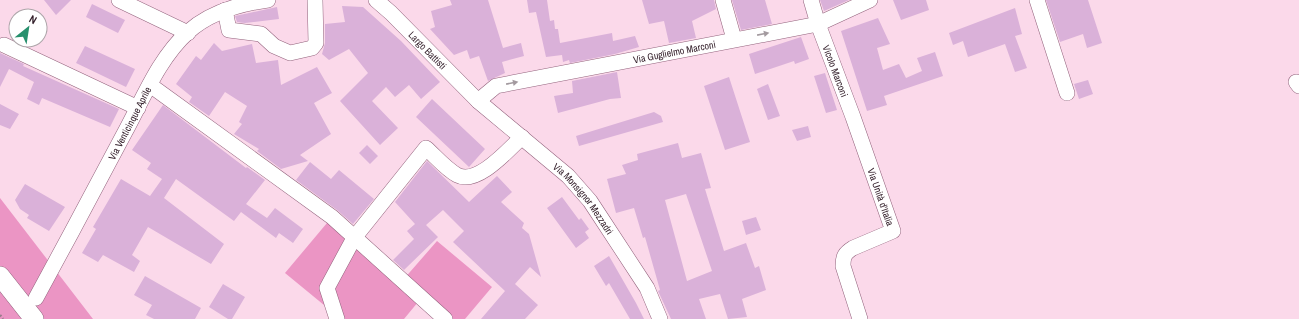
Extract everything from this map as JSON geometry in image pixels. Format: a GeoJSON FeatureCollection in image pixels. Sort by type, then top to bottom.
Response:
{"type":"FeatureCollection","features":[{"type":"Feature","properties":{"kind":"main road"},"geometry":{"type":"LineString","coordinates":[[0,276],[34,319]]}},
{"type":"Feature","properties":{"kind":"street","name":"Via Venticinque Aprile"},"geometry":{"type":"LineString","coordinates":[[36,298],[150,85],[174,48],[188,33],[210,17],[225,10],[268,0]]}},
{"type":"Feature","properties":{"kind":"street"},"geometry":{"type":"LineString","coordinates":[[225,10],[229,30],[261,34],[274,46],[290,52],[312,48],[316,43],[315,0]]}},
{"type":"Feature","properties":{"kind":"street","name":"Largo Battisti"},"geometry":{"type":"LineString","coordinates":[[376,0],[391,12],[478,101]]}},
{"type":"Feature","properties":{"kind":"street"},"geometry":{"type":"LineString","coordinates":[[723,0],[734,40]]}},
{"type":"Feature","properties":{"kind":"street","name":"Vicolo Marconi"},"geometry":{"type":"LineString","coordinates":[[811,0],[818,24],[853,117]]}},
{"type":"Feature","properties":{"kind":"street","name":"Via Guglielmo Marconi"},"geometry":{"type":"LineString","coordinates":[[478,101],[496,86],[818,24],[870,0]]}},
{"type":"Feature","properties":{"kind":"street"},"geometry":{"type":"LineString","coordinates":[[1037,0],[1067,93]]}},
{"type":"Feature","properties":{"kind":"street"},"geometry":{"type":"LineString","coordinates":[[124,1],[188,33]]}},
{"type":"Feature","properties":{"kind":"street"},"geometry":{"type":"LineString","coordinates":[[4,45],[138,108]]}},
{"type":"Feature","properties":{"kind":"street"},"geometry":{"type":"LineString","coordinates":[[150,85],[332,218],[446,319]]}},
{"type":"Feature","properties":{"kind":"street","name":"Via Monsignor Mezzadri"},"geometry":{"type":"LineString","coordinates":[[478,101],[568,176],[590,201],[647,288],[660,319]]}},
{"type":"Feature","properties":{"kind":"street","name":"Via Unità d'Italia"},"geometry":{"type":"LineString","coordinates":[[853,117],[893,231],[847,251],[843,257],[843,266],[860,319]]}},
{"type":"Feature","properties":{"kind":"street"},"geometry":{"type":"LineString","coordinates":[[337,319],[327,288],[354,238],[426,148],[458,175],[469,178],[480,174],[522,137]]}},
{"type":"Feature","properties":{"kind":"path"},"geometry":{"type":"LineString","coordinates":[[0,314],[4,319]]}},
{"type":"Feature","properties":{"kind":"shaded area"},"geometry":{"type":"Polygon","coordinates":[[[0,198],[93,319],[0,319],[0,198]]]}},
{"type":"Feature","properties":{"kind":"shaded area"},"geometry":{"type":"Polygon","coordinates":[[[332,217],[403,280],[437,241],[492,287],[465,319],[447,319],[423,296],[404,319],[341,319],[285,273],[332,217]]]}},
{"type":"Feature","properties":{"kind":"building"},"geometry":{"type":"Polygon","coordinates":[[[44,0],[71,0],[56,15],[44,0]]]}},
{"type":"Feature","properties":{"kind":"building"},"geometry":{"type":"Polygon","coordinates":[[[450,0],[488,0],[503,48],[521,43],[524,56],[502,62],[505,73],[488,81],[479,56],[470,59],[467,50],[454,55],[430,29],[435,27],[431,11],[452,5],[450,0]]]}},
{"type":"Feature","properties":{"kind":"building"},"geometry":{"type":"Polygon","coordinates":[[[527,0],[547,0],[550,21],[554,20],[555,29],[558,29],[560,43],[612,33],[613,41],[635,36],[639,47],[615,54],[570,63],[569,60],[563,62],[562,55],[546,57],[536,12],[529,13],[527,0]]]}},
{"type":"Feature","properties":{"kind":"building"},"geometry":{"type":"Polygon","coordinates":[[[642,0],[714,0],[716,9],[692,21],[696,38],[669,43],[664,21],[649,24],[642,0]]]}},
{"type":"Feature","properties":{"kind":"building"},"geometry":{"type":"Polygon","coordinates":[[[732,0],[765,0],[772,24],[741,30],[732,0]]]}},
{"type":"Feature","properties":{"kind":"building"},"geometry":{"type":"Polygon","coordinates":[[[820,0],[849,0],[824,11],[820,0]]]}},
{"type":"Feature","properties":{"kind":"building"},"geometry":{"type":"Polygon","coordinates":[[[893,0],[926,0],[929,10],[901,20],[893,0]]]}},
{"type":"Feature","properties":{"kind":"building"},"geometry":{"type":"Polygon","coordinates":[[[1046,0],[1088,0],[1102,43],[1087,48],[1083,34],[1060,42],[1046,0]]]}},
{"type":"Feature","properties":{"kind":"building"},"geometry":{"type":"Polygon","coordinates":[[[92,4],[125,20],[118,33],[86,17],[92,4]]]}},
{"type":"Feature","properties":{"kind":"building"},"geometry":{"type":"Polygon","coordinates":[[[342,6],[363,7],[401,41],[440,82],[421,99],[409,85],[395,97],[386,87],[372,101],[398,128],[380,145],[340,101],[368,73],[349,49],[329,60],[322,54],[325,43],[325,24],[345,22],[342,6]]]}},
{"type":"Feature","properties":{"kind":"building"},"geometry":{"type":"Polygon","coordinates":[[[277,7],[279,19],[245,23],[237,22],[235,16],[277,7]]]}},
{"type":"Feature","properties":{"kind":"building"},"geometry":{"type":"Polygon","coordinates":[[[1015,8],[1022,34],[1015,36],[1027,68],[1015,72],[1005,44],[968,57],[963,41],[953,45],[949,33],[1015,8]]]}},
{"type":"Feature","properties":{"kind":"building"},"geometry":{"type":"Polygon","coordinates":[[[878,18],[890,44],[877,48],[883,70],[899,64],[906,78],[922,71],[917,58],[935,52],[943,76],[884,96],[887,105],[867,111],[841,31],[878,18]]]}},
{"type":"Feature","properties":{"kind":"building"},"geometry":{"type":"Polygon","coordinates":[[[801,37],[809,59],[795,64],[794,61],[755,74],[749,54],[801,37]]]}},
{"type":"Feature","properties":{"kind":"building"},"geometry":{"type":"Polygon","coordinates":[[[214,43],[222,51],[252,44],[256,63],[278,60],[281,85],[317,67],[332,93],[314,103],[331,134],[300,155],[308,161],[281,169],[257,151],[259,149],[234,134],[242,124],[239,122],[247,106],[225,92],[209,116],[189,102],[192,97],[176,84],[196,56],[201,60],[214,43]]]}},
{"type":"Feature","properties":{"kind":"building"},"geometry":{"type":"Polygon","coordinates":[[[85,46],[135,69],[126,87],[76,63],[85,46]]]}},
{"type":"Feature","properties":{"kind":"building"},"geometry":{"type":"Polygon","coordinates":[[[0,53],[24,64],[23,66],[119,109],[110,127],[42,98],[39,105],[27,99],[34,82],[9,69],[0,87],[0,53]]]}},
{"type":"Feature","properties":{"kind":"building"},"geometry":{"type":"Polygon","coordinates":[[[617,72],[621,98],[610,99],[558,113],[554,96],[573,93],[572,81],[617,72]]]}},
{"type":"Feature","properties":{"kind":"building"},"geometry":{"type":"Polygon","coordinates":[[[825,73],[837,110],[826,113],[814,76],[825,73]]]}},
{"type":"Feature","properties":{"kind":"building"},"geometry":{"type":"Polygon","coordinates":[[[729,77],[750,142],[725,150],[704,86],[729,77]]]}},
{"type":"Feature","properties":{"kind":"building"},"geometry":{"type":"Polygon","coordinates":[[[1088,80],[1093,94],[1079,99],[1074,84],[1088,80]]]}},
{"type":"Feature","properties":{"kind":"building"},"geometry":{"type":"Polygon","coordinates":[[[768,84],[780,116],[768,120],[757,89],[768,84]]]}},
{"type":"Feature","properties":{"kind":"building"},"geometry":{"type":"Polygon","coordinates":[[[432,99],[485,149],[469,167],[416,117],[432,99]]]}},
{"type":"Feature","properties":{"kind":"building"},"geometry":{"type":"Polygon","coordinates":[[[0,104],[19,114],[10,129],[0,125],[0,104]]]}},
{"type":"Feature","properties":{"kind":"building"},"geometry":{"type":"Polygon","coordinates":[[[163,105],[246,168],[247,167],[265,180],[246,204],[267,218],[275,208],[303,229],[293,243],[279,233],[276,238],[241,212],[234,221],[176,179],[164,198],[224,244],[211,264],[148,227],[132,255],[140,261],[134,272],[103,255],[98,262],[82,253],[96,229],[93,227],[121,179],[150,196],[162,179],[147,169],[151,163],[132,150],[163,105]]]}},
{"type":"Feature","properties":{"kind":"building"},"geometry":{"type":"Polygon","coordinates":[[[654,112],[661,116],[663,122],[579,146],[576,136],[654,112]]]}},
{"type":"Feature","properties":{"kind":"building"},"geometry":{"type":"Polygon","coordinates":[[[808,126],[811,137],[797,141],[792,130],[808,126]]]}},
{"type":"Feature","properties":{"kind":"building"},"geometry":{"type":"Polygon","coordinates":[[[678,143],[682,158],[701,153],[711,188],[705,189],[724,251],[746,243],[755,268],[759,266],[766,290],[742,299],[747,317],[728,319],[720,294],[699,299],[706,319],[671,319],[658,291],[660,290],[645,237],[643,238],[634,208],[616,213],[607,179],[626,174],[622,165],[638,160],[637,154],[678,143]],[[686,194],[665,200],[687,281],[712,271],[686,194]]]}},
{"type":"Feature","properties":{"kind":"building"},"geometry":{"type":"Polygon","coordinates":[[[367,145],[378,156],[370,164],[359,153],[367,145]]]}},
{"type":"Feature","properties":{"kind":"building"},"geometry":{"type":"Polygon","coordinates":[[[427,161],[469,202],[497,176],[512,192],[501,202],[524,223],[522,228],[529,234],[541,277],[530,267],[515,284],[538,305],[525,319],[481,319],[505,291],[453,242],[464,231],[443,210],[426,225],[438,237],[404,270],[393,260],[414,239],[407,231],[415,224],[395,202],[427,161]]]}},
{"type":"Feature","properties":{"kind":"building"},"geometry":{"type":"Polygon","coordinates":[[[310,162],[331,179],[339,170],[374,199],[353,224],[337,210],[296,180],[310,162]]]}},
{"type":"Feature","properties":{"kind":"building"},"geometry":{"type":"Polygon","coordinates":[[[25,184],[65,207],[49,231],[27,218],[29,215],[20,209],[15,200],[25,184]]]}},
{"type":"Feature","properties":{"kind":"building"},"geometry":{"type":"Polygon","coordinates":[[[562,197],[579,220],[581,218],[589,229],[585,232],[589,238],[576,248],[547,208],[562,197]]]}},
{"type":"Feature","properties":{"kind":"building"},"geometry":{"type":"Polygon","coordinates":[[[756,217],[761,230],[746,235],[742,221],[756,217]]]}},
{"type":"Feature","properties":{"kind":"building"},"geometry":{"type":"Polygon","coordinates":[[[609,256],[644,319],[630,319],[609,283],[606,286],[594,266],[609,256]]]}},
{"type":"Feature","properties":{"kind":"building"},"geometry":{"type":"Polygon","coordinates":[[[145,276],[201,308],[195,319],[154,319],[146,315],[152,305],[134,295],[145,276]]]}},
{"type":"Feature","properties":{"kind":"building"},"geometry":{"type":"Polygon","coordinates":[[[223,284],[245,297],[232,319],[228,319],[209,307],[223,284]]]}}]}
